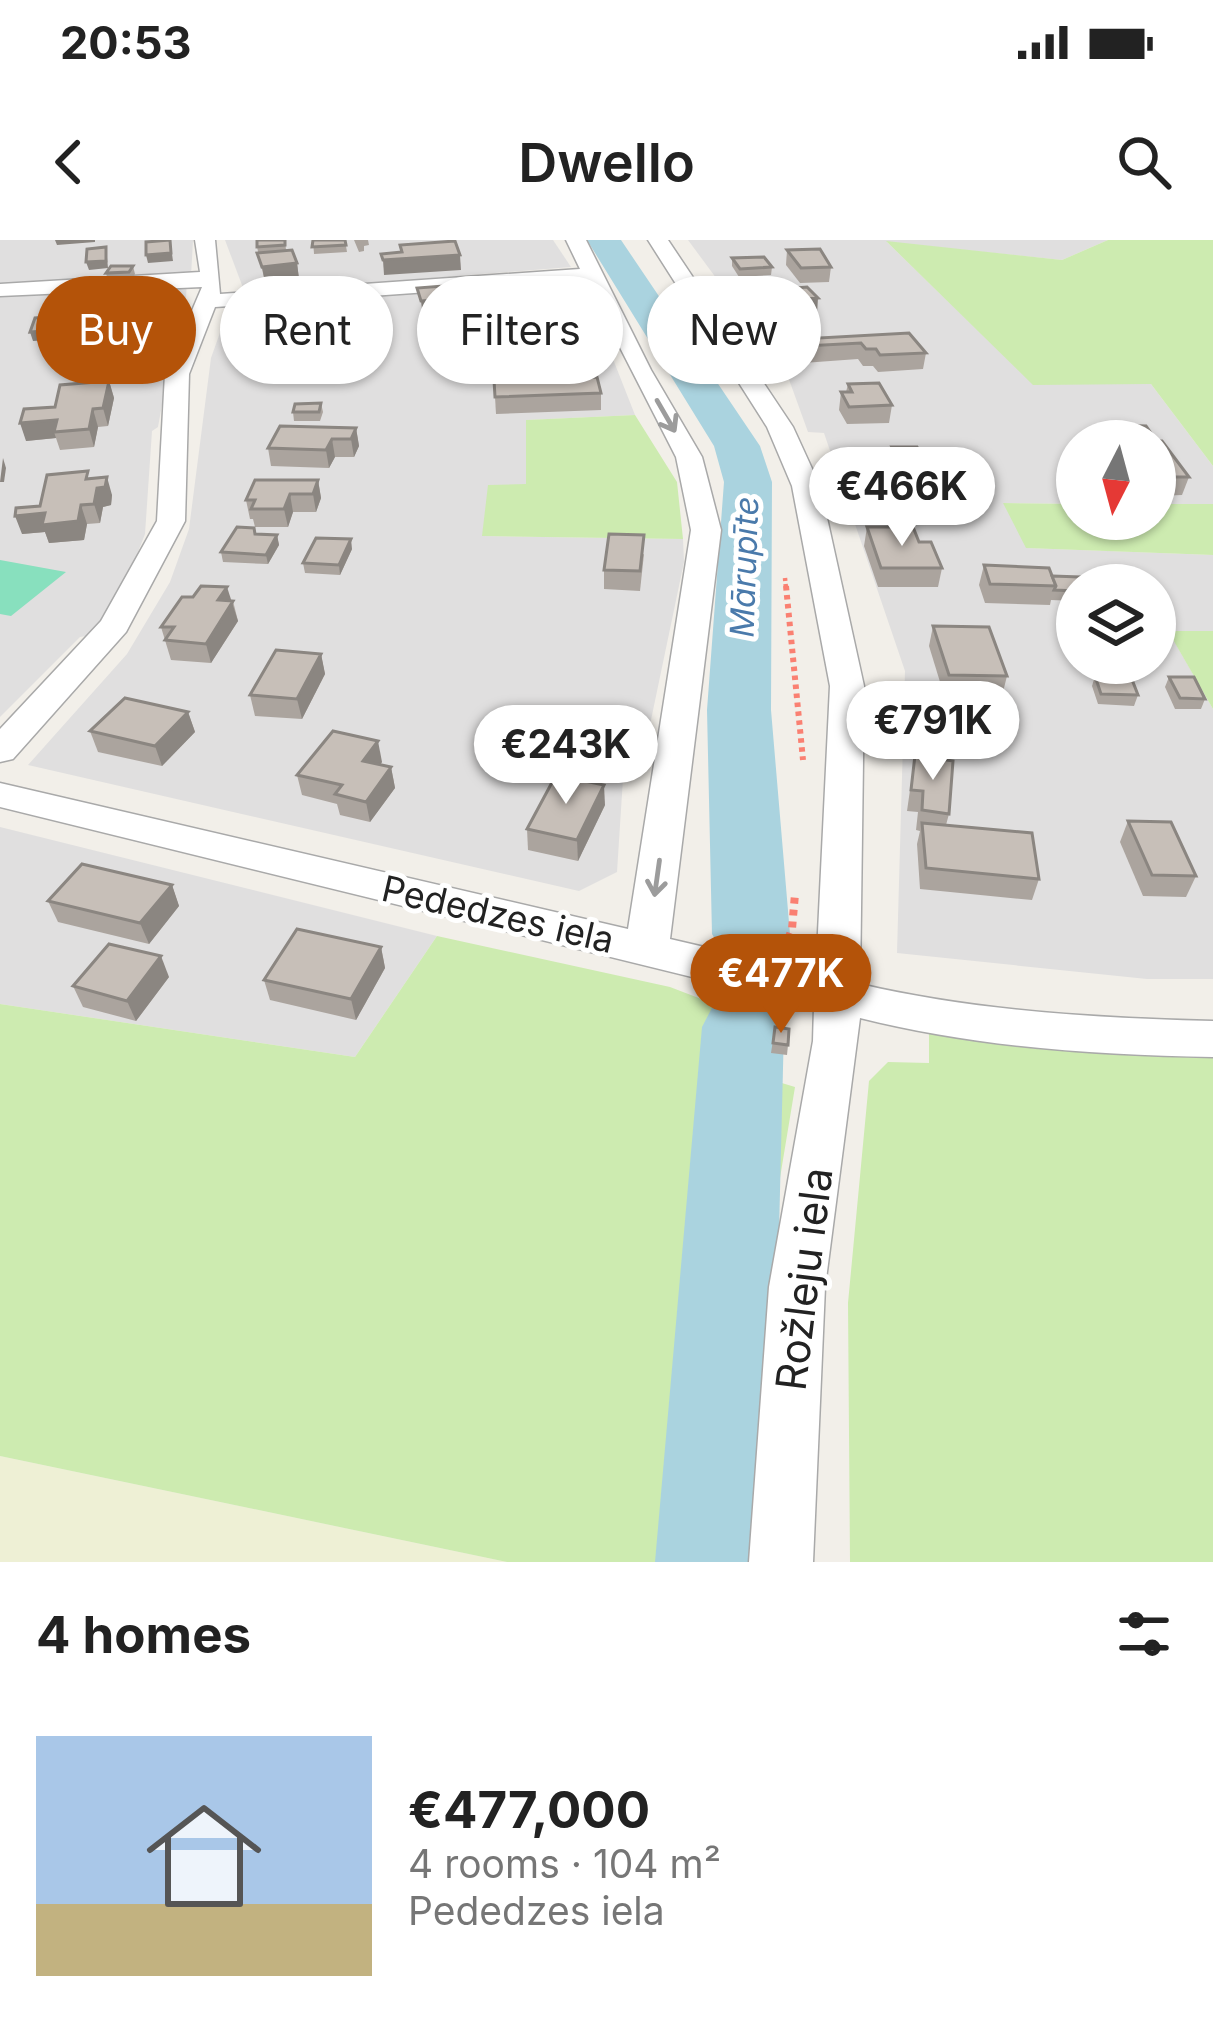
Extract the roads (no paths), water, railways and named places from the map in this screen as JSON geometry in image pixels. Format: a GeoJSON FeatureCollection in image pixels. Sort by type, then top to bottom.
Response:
{"type":"FeatureCollection","features":[{"type":"Feature","properties":{"kind":"street"},"geometry":{"type":"LineString","coordinates":[[0,751],[115,625],[171,521],[177,374],[208,289],[205,240]]}},
{"type":"Feature","properties":{"kind":"street"},"geometry":{"type":"LineString","coordinates":[[576,240],[639,370],[689,457],[706,530],[647,949]]}},
{"type":"Feature","properties":{"kind":"street","name":"Rožleju iela"},"geometry":{"type":"LineString","coordinates":[[658,240],[722,346],[780,428],[806,486],[847,686],[839,997],[796,1286],[782,1562]]}},
{"type":"Feature","properties":{"kind":"street"},"geometry":{"type":"LineString","coordinates":[[0,290],[208,289],[595,274]]}},
{"type":"Feature","properties":{"kind":"street","name":"Pededzes iela"},"geometry":{"type":"LineString","coordinates":[[0,796],[839,997],[986,1025],[1082,1036],[1213,1039]]}},
{"type":"Feature","properties":{"kind":"waterway","name":"Mārupīte"},"geometry":{"type":"LineString","coordinates":[[604,240],[737,446],[748,482],[739,710],[751,934]]}},
{"type":"Feature","properties":{"kind":"waterway","name":"Mārupīte"},"geometry":{"type":"LineString","coordinates":[[713,1562],[743,1027]]}}]}
